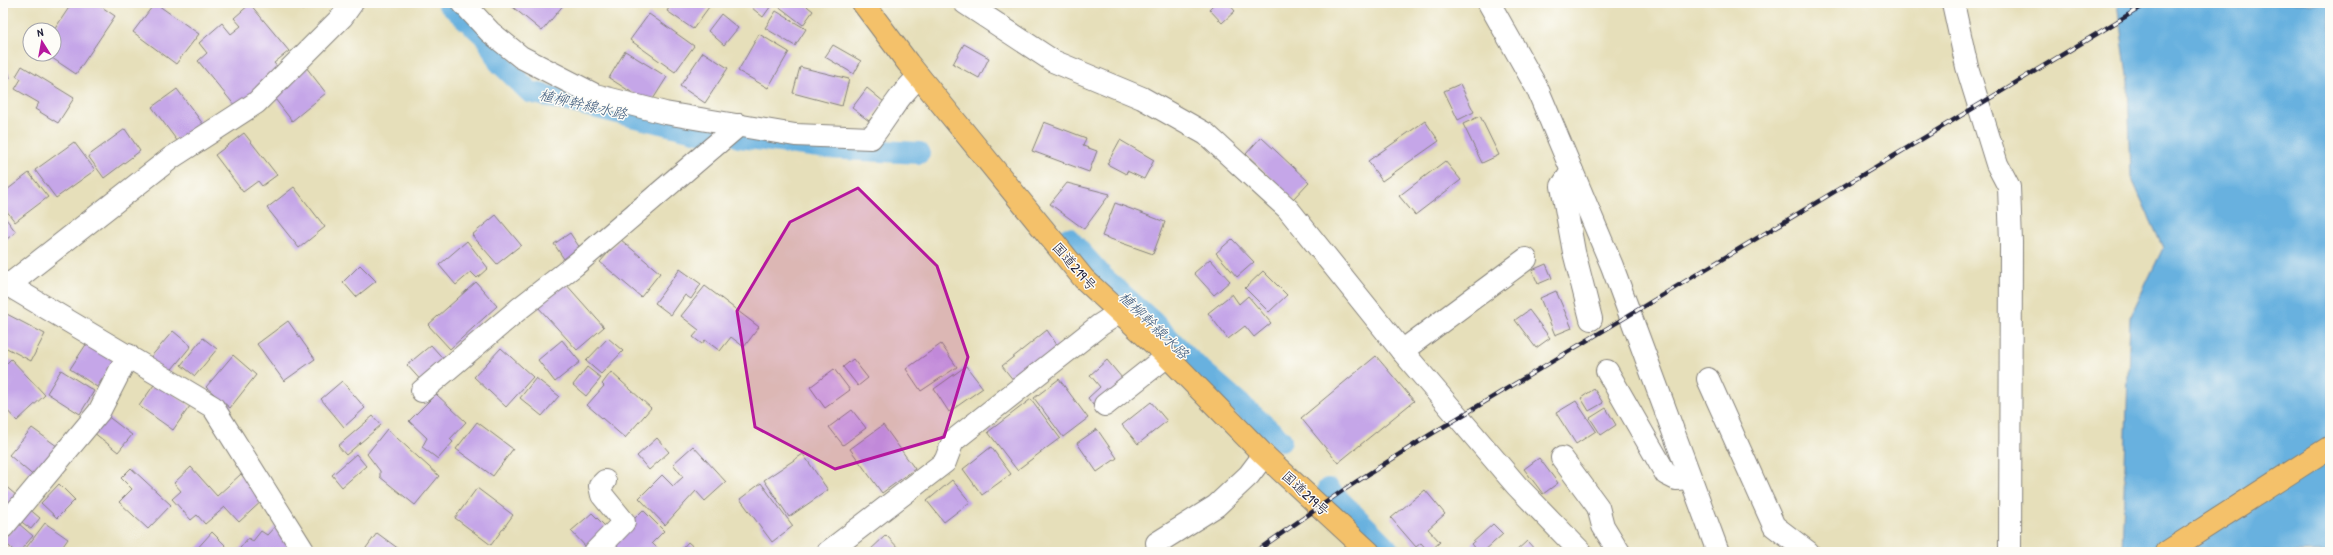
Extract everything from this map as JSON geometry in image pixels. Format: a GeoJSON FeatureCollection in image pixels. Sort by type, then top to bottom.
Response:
{"type":"FeatureCollection","features":[{"type":"Feature","properties":{"kind":"highway","name":"国道219号"},"geometry":{"type":"LineString","coordinates":[[862,3],[919,77],[1084,279],[1168,356],[1264,455],[1369,552]]}},
{"type":"Feature","properties":{"kind":"highway"},"geometry":{"type":"LineString","coordinates":[[2167,552],[2330,447]]}},
{"type":"Feature","properties":{"kind":"street"},"geometry":{"type":"LineString","coordinates":[[304,552],[213,407],[128,355],[6,284],[171,158],[256,103],[342,17],[352,3]]}},
{"type":"Feature","properties":{"kind":"street"},"geometry":{"type":"LineString","coordinates":[[463,3],[490,32],[521,57],[594,95],[665,113],[795,135],[871,138],[885,121],[904,90],[919,77]]}},
{"type":"Feature","properties":{"kind":"street"},"geometry":{"type":"LineString","coordinates":[[966,3],[1053,61],[1142,98],[1206,134],[1288,209],[1402,351],[1517,486],[1581,552]]}},
{"type":"Feature","properties":{"kind":"street"},"geometry":{"type":"LineString","coordinates":[[1489,3],[1536,88],[1612,266],[1718,552]]}},
{"type":"Feature","properties":{"kind":"street"},"geometry":{"type":"LineString","coordinates":[[1953,3],[1967,67],[1997,164],[2009,187],[2012,242],[2010,552]]}},
{"type":"Feature","properties":{"kind":"street"},"geometry":{"type":"LineString","coordinates":[[422,391],[520,308],[575,265],[739,125]]}},
{"type":"Feature","properties":{"kind":"street"},"geometry":{"type":"LineString","coordinates":[[1572,171],[1562,186],[1574,252],[1591,319]]}},
{"type":"Feature","properties":{"kind":"street"},"geometry":{"type":"LineString","coordinates":[[1402,351],[1526,259]]}},
{"type":"Feature","properties":{"kind":"street"},"geometry":{"type":"LineString","coordinates":[[828,552],[945,462],[953,441],[1100,325],[1120,312]]}},
{"type":"Feature","properties":{"kind":"street"},"geometry":{"type":"LineString","coordinates":[[3,527],[98,412],[128,355]]}},
{"type":"Feature","properties":{"kind":"street"},"geometry":{"type":"LineString","coordinates":[[1105,405],[1168,356]]}},
{"type":"Feature","properties":{"kind":"street"},"geometry":{"type":"LineString","coordinates":[[1607,371],[1666,474],[1676,479],[1690,478]]}},
{"type":"Feature","properties":{"kind":"street"},"geometry":{"type":"LineString","coordinates":[[1708,379],[1774,526],[1808,552]]}},
{"type":"Feature","properties":{"kind":"street"},"geometry":{"type":"LineString","coordinates":[[1157,543],[1216,506],[1249,475],[1264,455]]}},
{"type":"Feature","properties":{"kind":"street"},"geometry":{"type":"LineString","coordinates":[[1562,458],[1598,507],[1603,526],[1619,552]]}},
{"type":"Feature","properties":{"kind":"street"},"geometry":{"type":"LineString","coordinates":[[595,552],[624,522],[602,495],[600,486],[605,481]]}},
{"type":"Feature","properties":{"kind":"highlighted area"},"geometry":{"type":"Polygon","coordinates":[[[858,188],[937,266],[968,357],[944,437],[835,469],[755,427],[737,311],[790,222],[858,188]]]}},
{"type":"Feature","properties":{"kind":"water"},"geometry":{"type":"Polygon","coordinates":[[[2117,3],[2330,3],[2330,552],[2122,552],[2130,317],[2163,248],[2131,177],[2128,82],[2117,3]]]}},
{"type":"Feature","properties":{"kind":"building"},"geometry":{"type":"Polygon","coordinates":[[[72,3],[96,3],[115,16],[76,74],[58,62],[62,62],[62,22],[59,22],[72,3]]]}},
{"type":"Feature","properties":{"kind":"building"},"geometry":{"type":"Polygon","coordinates":[[[155,3],[199,34],[176,64],[133,32],[155,3]]]}},
{"type":"Feature","properties":{"kind":"building"},"geometry":{"type":"Polygon","coordinates":[[[276,3],[305,3],[303,10],[276,3]]]}},
{"type":"Feature","properties":{"kind":"building"},"geometry":{"type":"Polygon","coordinates":[[[565,3],[542,31],[509,4],[565,3]]]}},
{"type":"Feature","properties":{"kind":"building"},"geometry":{"type":"Polygon","coordinates":[[[672,3],[703,3],[709,7],[693,29],[667,11],[672,3]]]}},
{"type":"Feature","properties":{"kind":"building"},"geometry":{"type":"Polygon","coordinates":[[[756,3],[773,3],[763,17],[752,8],[756,3]]]}},
{"type":"Feature","properties":{"kind":"building"},"geometry":{"type":"Polygon","coordinates":[[[779,3],[803,3],[813,11],[803,25],[777,5],[779,3]]]}},
{"type":"Feature","properties":{"kind":"building"},"geometry":{"type":"Polygon","coordinates":[[[1215,3],[1228,3],[1235,11],[1222,23],[1209,9],[1215,3]]]}},
{"type":"Feature","properties":{"kind":"building"},"geometry":{"type":"Polygon","coordinates":[[[250,4],[289,51],[274,63],[280,70],[236,107],[198,61],[207,53],[199,43],[222,23],[231,34],[241,26],[234,18],[250,4]]]}},
{"type":"Feature","properties":{"kind":"building"},"geometry":{"type":"Polygon","coordinates":[[[776,11],[806,29],[795,46],[765,28],[776,11]]]}},
{"type":"Feature","properties":{"kind":"building"},"geometry":{"type":"Polygon","coordinates":[[[649,14],[694,46],[675,72],[630,40],[649,14]]]}},
{"type":"Feature","properties":{"kind":"building"},"geometry":{"type":"Polygon","coordinates":[[[721,14],[738,28],[724,45],[708,31],[721,14]]]}},
{"type":"Feature","properties":{"kind":"building"},"geometry":{"type":"Polygon","coordinates":[[[759,34],[789,52],[768,88],[738,71],[759,34]]]}},
{"type":"Feature","properties":{"kind":"building"},"geometry":{"type":"Polygon","coordinates":[[[964,44],[989,58],[979,78],[953,64],[964,44]]]}},
{"type":"Feature","properties":{"kind":"building"},"geometry":{"type":"Polygon","coordinates":[[[833,45],[861,61],[854,74],[825,57],[833,45]]]}},
{"type":"Feature","properties":{"kind":"building"},"geometry":{"type":"Polygon","coordinates":[[[625,51],[667,77],[650,104],[609,78],[625,51]]]}},
{"type":"Feature","properties":{"kind":"building"},"geometry":{"type":"Polygon","coordinates":[[[703,52],[728,68],[705,103],[680,86],[703,52]]]}},
{"type":"Feature","properties":{"kind":"building"},"geometry":{"type":"Polygon","coordinates":[[[3,54],[10,78],[3,80],[3,54]]]}},
{"type":"Feature","properties":{"kind":"building"},"geometry":{"type":"Polygon","coordinates":[[[22,66],[74,98],[58,123],[35,109],[39,103],[15,89],[21,79],[16,76],[22,66]]]}},
{"type":"Feature","properties":{"kind":"building"},"geometry":{"type":"Polygon","coordinates":[[[306,67],[326,93],[292,121],[272,95],[306,67]]]}},
{"type":"Feature","properties":{"kind":"building"},"geometry":{"type":"Polygon","coordinates":[[[800,67],[849,79],[842,106],[793,93],[800,67]]]}},
{"type":"Feature","properties":{"kind":"building"},"geometry":{"type":"Polygon","coordinates":[[[1460,84],[1474,112],[1458,120],[1444,91],[1460,84]]]}},
{"type":"Feature","properties":{"kind":"building"},"geometry":{"type":"Polygon","coordinates":[[[867,88],[884,102],[869,121],[852,108],[867,88]]]}},
{"type":"Feature","properties":{"kind":"building"},"geometry":{"type":"Polygon","coordinates":[[[177,89],[203,124],[178,142],[152,107],[177,89]]]}},
{"type":"Feature","properties":{"kind":"building"},"geometry":{"type":"Polygon","coordinates":[[[1480,116],[1499,155],[1482,163],[1463,124],[1480,116]]]}},
{"type":"Feature","properties":{"kind":"building"},"geometry":{"type":"Polygon","coordinates":[[[1425,121],[1439,141],[1382,181],[1368,161],[1425,121]]]}},
{"type":"Feature","properties":{"kind":"building"},"geometry":{"type":"Polygon","coordinates":[[[1044,122],[1086,138],[1083,146],[1097,151],[1089,172],[1032,151],[1044,122]]]}},
{"type":"Feature","properties":{"kind":"building"},"geometry":{"type":"Polygon","coordinates":[[[125,129],[140,151],[104,178],[88,156],[125,129]]]}},
{"type":"Feature","properties":{"kind":"building"},"geometry":{"type":"Polygon","coordinates":[[[244,133],[277,175],[262,186],[258,181],[243,192],[215,155],[244,133]]]}},
{"type":"Feature","properties":{"kind":"building"},"geometry":{"type":"Polygon","coordinates":[[[1261,137],[1309,182],[1293,199],[1246,154],[1261,137]]]}},
{"type":"Feature","properties":{"kind":"building"},"geometry":{"type":"Polygon","coordinates":[[[1120,140],[1154,160],[1144,179],[1127,171],[1126,174],[1107,164],[1120,140]]]}},
{"type":"Feature","properties":{"kind":"building"},"geometry":{"type":"Polygon","coordinates":[[[74,142],[95,170],[56,198],[35,170],[74,142]]]}},
{"type":"Feature","properties":{"kind":"building"},"geometry":{"type":"Polygon","coordinates":[[[1445,161],[1461,180],[1415,215],[1399,196],[1445,161]]]}},
{"type":"Feature","properties":{"kind":"building"},"geometry":{"type":"Polygon","coordinates":[[[29,173],[48,197],[15,222],[3,206],[3,193],[29,173]]]}},
{"type":"Feature","properties":{"kind":"building"},"geometry":{"type":"Polygon","coordinates":[[[1067,183],[1110,194],[1084,229],[1050,204],[1067,183]]]}},
{"type":"Feature","properties":{"kind":"building"},"geometry":{"type":"Polygon","coordinates":[[[294,187],[325,227],[299,248],[267,208],[294,187]]]}},
{"type":"Feature","properties":{"kind":"building"},"geometry":{"type":"Polygon","coordinates":[[[1115,203],[1165,222],[1153,254],[1102,236],[1115,203]]]}},
{"type":"Feature","properties":{"kind":"building"},"geometry":{"type":"Polygon","coordinates":[[[3,215],[16,232],[3,242],[3,215]]]}},
{"type":"Feature","properties":{"kind":"building"},"geometry":{"type":"Polygon","coordinates":[[[496,215],[521,245],[497,264],[472,235],[496,215]]]}},
{"type":"Feature","properties":{"kind":"building"},"geometry":{"type":"Polygon","coordinates":[[[570,233],[584,254],[568,265],[554,244],[570,233]]]}},
{"type":"Feature","properties":{"kind":"building"},"geometry":{"type":"Polygon","coordinates":[[[620,239],[660,273],[641,297],[600,262],[620,239]]]}},
{"type":"Feature","properties":{"kind":"building"},"geometry":{"type":"Polygon","coordinates":[[[1232,239],[1254,262],[1237,277],[1216,253],[1232,239]]]}},
{"type":"Feature","properties":{"kind":"building"},"geometry":{"type":"Polygon","coordinates":[[[467,241],[488,268],[477,278],[471,272],[456,285],[439,265],[467,241]]]}},
{"type":"Feature","properties":{"kind":"building"},"geometry":{"type":"Polygon","coordinates":[[[1210,259],[1230,281],[1214,295],[1194,273],[1210,259]]]}},
{"type":"Feature","properties":{"kind":"building"},"geometry":{"type":"Polygon","coordinates":[[[1546,264],[1552,278],[1538,284],[1532,270],[1546,264]]]}},
{"type":"Feature","properties":{"kind":"building"},"geometry":{"type":"Polygon","coordinates":[[[360,265],[376,281],[356,297],[343,282],[360,265]]]}},
{"type":"Feature","properties":{"kind":"building"},"geometry":{"type":"Polygon","coordinates":[[[680,269],[701,284],[691,299],[685,295],[671,315],[655,303],[680,269]]]}},
{"type":"Feature","properties":{"kind":"building"},"geometry":{"type":"Polygon","coordinates":[[[1263,271],[1287,295],[1269,312],[1245,288],[1263,271]]]}},
{"type":"Feature","properties":{"kind":"building"},"geometry":{"type":"Polygon","coordinates":[[[476,282],[497,306],[450,349],[428,325],[476,282]]]}},
{"type":"Feature","properties":{"kind":"building"},"geometry":{"type":"Polygon","coordinates":[[[565,283],[604,327],[577,350],[538,307],[565,283]]]}},
{"type":"Feature","properties":{"kind":"building"},"geometry":{"type":"Polygon","coordinates":[[[705,286],[759,327],[744,347],[731,337],[720,351],[705,340],[702,344],[693,337],[699,330],[681,316],[705,286]]]}},
{"type":"Feature","properties":{"kind":"building"},"geometry":{"type":"Polygon","coordinates":[[[1556,291],[1572,328],[1555,335],[1540,298],[1556,291]]]}},
{"type":"Feature","properties":{"kind":"building"},"geometry":{"type":"Polygon","coordinates":[[[1232,294],[1239,304],[1248,296],[1271,323],[1254,337],[1245,326],[1228,339],[1208,313],[1232,294]]]}},
{"type":"Feature","properties":{"kind":"building"},"geometry":{"type":"Polygon","coordinates":[[[1529,310],[1550,338],[1536,348],[1515,320],[1529,310]]]}},
{"type":"Feature","properties":{"kind":"building"},"geometry":{"type":"Polygon","coordinates":[[[3,312],[45,334],[31,361],[3,346],[3,312]]]}},
{"type":"Feature","properties":{"kind":"building"},"geometry":{"type":"Polygon","coordinates":[[[288,321],[315,359],[284,381],[257,344],[288,321]]]}},
{"type":"Feature","properties":{"kind":"building"},"geometry":{"type":"Polygon","coordinates":[[[1047,330],[1059,348],[1014,381],[1002,366],[1047,330]]]}},
{"type":"Feature","properties":{"kind":"building"},"geometry":{"type":"Polygon","coordinates":[[[173,331],[191,346],[168,374],[149,359],[173,331]]]}},
{"type":"Feature","properties":{"kind":"building"},"geometry":{"type":"Polygon","coordinates":[[[203,338],[217,349],[195,376],[181,365],[203,338]]]}},
{"type":"Feature","properties":{"kind":"building"},"geometry":{"type":"Polygon","coordinates":[[[608,338],[623,351],[601,374],[586,361],[608,338]]]}},
{"type":"Feature","properties":{"kind":"building"},"geometry":{"type":"Polygon","coordinates":[[[562,340],[580,362],[555,382],[538,360],[562,340]]]}},
{"type":"Feature","properties":{"kind":"building"},"geometry":{"type":"Polygon","coordinates":[[[87,343],[114,361],[97,387],[70,369],[87,343]]]}},
{"type":"Feature","properties":{"kind":"building"},"geometry":{"type":"Polygon","coordinates":[[[941,344],[957,367],[921,391],[906,369],[941,344]]]}},
{"type":"Feature","properties":{"kind":"building"},"geometry":{"type":"Polygon","coordinates":[[[431,345],[447,363],[424,384],[407,365],[431,345]]]}},
{"type":"Feature","properties":{"kind":"building"},"geometry":{"type":"Polygon","coordinates":[[[501,348],[533,377],[506,407],[474,377],[501,348]]]}},
{"type":"Feature","properties":{"kind":"building"},"geometry":{"type":"Polygon","coordinates":[[[233,355],[256,375],[230,408],[206,387],[233,355]]]}},
{"type":"Feature","properties":{"kind":"building"},"geometry":{"type":"Polygon","coordinates":[[[1376,356],[1414,401],[1338,463],[1301,418],[1376,356]]]}},
{"type":"Feature","properties":{"kind":"building"},"geometry":{"type":"Polygon","coordinates":[[[11,359],[45,395],[17,421],[3,406],[3,367],[11,359]]]}},
{"type":"Feature","properties":{"kind":"building"},"geometry":{"type":"Polygon","coordinates":[[[853,359],[868,378],[858,386],[843,367],[853,359]]]}},
{"type":"Feature","properties":{"kind":"building"},"geometry":{"type":"Polygon","coordinates":[[[1107,360],[1127,384],[1096,409],[1088,398],[1100,387],[1090,375],[1107,360]]]}},
{"type":"Feature","properties":{"kind":"building"},"geometry":{"type":"Polygon","coordinates":[[[966,366],[983,388],[949,412],[934,389],[966,366]]]}},
{"type":"Feature","properties":{"kind":"building"},"geometry":{"type":"Polygon","coordinates":[[[587,367],[601,378],[586,396],[573,385],[587,367]]]}},
{"type":"Feature","properties":{"kind":"building"},"geometry":{"type":"Polygon","coordinates":[[[834,369],[850,390],[825,408],[810,387],[834,369]]]}},
{"type":"Feature","properties":{"kind":"building"},"geometry":{"type":"Polygon","coordinates":[[[61,370],[94,391],[80,414],[47,393],[61,370]]]}},
{"type":"Feature","properties":{"kind":"building"},"geometry":{"type":"Polygon","coordinates":[[[611,372],[651,408],[625,438],[587,405],[604,386],[602,384],[611,372]]]}},
{"type":"Feature","properties":{"kind":"building"},"geometry":{"type":"Polygon","coordinates":[[[536,378],[559,396],[542,416],[520,398],[536,378]]]}},
{"type":"Feature","properties":{"kind":"building"},"geometry":{"type":"Polygon","coordinates":[[[1059,379],[1088,418],[1063,437],[1034,398],[1059,379]]]}},
{"type":"Feature","properties":{"kind":"building"},"geometry":{"type":"Polygon","coordinates":[[[342,381],[365,408],[344,427],[321,399],[342,381]]]}},
{"type":"Feature","properties":{"kind":"building"},"geometry":{"type":"Polygon","coordinates":[[[156,382],[190,406],[173,430],[139,406],[156,382]]]}},
{"type":"Feature","properties":{"kind":"building"},"geometry":{"type":"Polygon","coordinates":[[[1594,389],[1603,403],[1589,411],[1581,398],[1594,389]]]}},
{"type":"Feature","properties":{"kind":"building"},"geometry":{"type":"Polygon","coordinates":[[[436,394],[466,422],[450,439],[453,442],[438,459],[422,447],[427,438],[409,421],[436,394]]]}},
{"type":"Feature","properties":{"kind":"building"},"geometry":{"type":"Polygon","coordinates":[[[1031,399],[1060,438],[1017,470],[988,432],[1031,399]]]}},
{"type":"Feature","properties":{"kind":"building"},"geometry":{"type":"Polygon","coordinates":[[[1576,401],[1596,431],[1576,444],[1556,413],[1576,401]]]}},
{"type":"Feature","properties":{"kind":"building"},"geometry":{"type":"Polygon","coordinates":[[[1151,402],[1167,421],[1138,444],[1122,425],[1151,402]]]}},
{"type":"Feature","properties":{"kind":"building"},"geometry":{"type":"Polygon","coordinates":[[[1606,408],[1616,425],[1601,435],[1590,418],[1606,408]]]}},
{"type":"Feature","properties":{"kind":"building"},"geometry":{"type":"Polygon","coordinates":[[[852,410],[866,428],[843,445],[829,427],[852,410]]]}},
{"type":"Feature","properties":{"kind":"building"},"geometry":{"type":"Polygon","coordinates":[[[106,415],[132,435],[118,452],[93,432],[106,415]]]}},
{"type":"Feature","properties":{"kind":"building"},"geometry":{"type":"Polygon","coordinates":[[[373,416],[381,425],[346,455],[338,446],[373,416]]]}},
{"type":"Feature","properties":{"kind":"building"},"geometry":{"type":"Polygon","coordinates":[[[477,422],[513,449],[493,476],[456,449],[477,422]]]}},
{"type":"Feature","properties":{"kind":"building"},"geometry":{"type":"Polygon","coordinates":[[[883,425],[915,469],[882,493],[850,449],[883,425]]]}},
{"type":"Feature","properties":{"kind":"building"},"geometry":{"type":"Polygon","coordinates":[[[32,428],[61,449],[36,478],[9,455],[32,428]]]}},
{"type":"Feature","properties":{"kind":"building"},"geometry":{"type":"Polygon","coordinates":[[[387,429],[439,476],[415,505],[380,477],[380,471],[367,454],[387,429]]]}},
{"type":"Feature","properties":{"kind":"building"},"geometry":{"type":"Polygon","coordinates":[[[1097,429],[1117,458],[1097,472],[1077,443],[1097,429]]]}},
{"type":"Feature","properties":{"kind":"building"},"geometry":{"type":"Polygon","coordinates":[[[657,438],[669,452],[649,470],[637,456],[657,438]]]}},
{"type":"Feature","properties":{"kind":"building"},"geometry":{"type":"Polygon","coordinates":[[[693,446],[726,482],[705,501],[696,491],[665,525],[639,498],[662,475],[673,486],[683,477],[673,464],[693,446]]]}},
{"type":"Feature","properties":{"kind":"building"},"geometry":{"type":"Polygon","coordinates":[[[991,447],[1011,474],[982,495],[963,469],[991,447]]]}},
{"type":"Feature","properties":{"kind":"building"},"geometry":{"type":"Polygon","coordinates":[[[356,454],[366,466],[342,487],[332,475],[356,454]]]}},
{"type":"Feature","properties":{"kind":"building"},"geometry":{"type":"Polygon","coordinates":[[[803,454],[828,490],[789,517],[764,480],[803,454]]]}},
{"type":"Feature","properties":{"kind":"building"},"geometry":{"type":"Polygon","coordinates":[[[1539,458],[1558,483],[1543,494],[1524,469],[1539,458]]]}},
{"type":"Feature","properties":{"kind":"building"},"geometry":{"type":"Polygon","coordinates":[[[191,467],[217,496],[241,474],[264,499],[239,522],[225,507],[205,524],[197,515],[191,520],[172,499],[181,491],[174,483],[191,467]]]}},
{"type":"Feature","properties":{"kind":"building"},"geometry":{"type":"Polygon","coordinates":[[[131,468],[171,505],[148,529],[119,502],[132,489],[121,478],[131,468]]]}},
{"type":"Feature","properties":{"kind":"building"},"geometry":{"type":"Polygon","coordinates":[[[952,480],[970,502],[944,522],[927,501],[952,480]]]}},
{"type":"Feature","properties":{"kind":"building"},"geometry":{"type":"Polygon","coordinates":[[[761,483],[793,526],[772,542],[740,499],[761,483]]]}},
{"type":"Feature","properties":{"kind":"building"},"geometry":{"type":"Polygon","coordinates":[[[3,484],[17,496],[3,513],[3,484]]]}},
{"type":"Feature","properties":{"kind":"building"},"geometry":{"type":"Polygon","coordinates":[[[59,484],[75,500],[57,518],[41,503],[59,484]]]}},
{"type":"Feature","properties":{"kind":"building"},"geometry":{"type":"Polygon","coordinates":[[[477,488],[513,515],[491,545],[455,518],[477,488]]]}},
{"type":"Feature","properties":{"kind":"building"},"geometry":{"type":"Polygon","coordinates":[[[1425,490],[1445,514],[1428,529],[1440,542],[1429,552],[1421,543],[1416,547],[1391,518],[1425,490]]]}},
{"type":"Feature","properties":{"kind":"building"},"geometry":{"type":"Polygon","coordinates":[[[28,508],[40,518],[31,529],[19,520],[28,508]]]}},
{"type":"Feature","properties":{"kind":"building"},"geometry":{"type":"Polygon","coordinates":[[[643,510],[664,531],[652,543],[660,551],[615,552],[611,547],[626,527],[643,510]]]}},
{"type":"Feature","properties":{"kind":"building"},"geometry":{"type":"Polygon","coordinates":[[[592,513],[610,531],[588,549],[571,531],[592,513]]]}},
{"type":"Feature","properties":{"kind":"building"},"geometry":{"type":"Polygon","coordinates":[[[18,523],[33,536],[19,552],[15,552],[3,540],[18,523]]]}},
{"type":"Feature","properties":{"kind":"building"},"geometry":{"type":"Polygon","coordinates":[[[45,523],[68,539],[59,552],[31,552],[26,548],[45,523]]]}},
{"type":"Feature","properties":{"kind":"building"},"geometry":{"type":"Polygon","coordinates":[[[278,523],[293,534],[286,544],[291,547],[287,552],[237,552],[248,538],[253,541],[261,531],[267,535],[278,523]]]}},
{"type":"Feature","properties":{"kind":"building"},"geometry":{"type":"Polygon","coordinates":[[[1493,524],[1503,534],[1483,552],[1478,552],[1471,544],[1493,524]]]}},
{"type":"Feature","properties":{"kind":"building"},"geometry":{"type":"Polygon","coordinates":[[[212,532],[227,547],[222,552],[194,552],[212,532]]]}},
{"type":"Feature","properties":{"kind":"building"},"geometry":{"type":"Polygon","coordinates":[[[377,533],[403,552],[363,552],[377,533]]]}},
{"type":"Feature","properties":{"kind":"building"},"geometry":{"type":"Polygon","coordinates":[[[886,535],[902,552],[868,552],[886,535]]]}},
{"type":"Feature","properties":{"kind":"building"},"geometry":{"type":"Polygon","coordinates":[[[1527,541],[1537,552],[1515,552],[1527,541]]]}},
{"type":"Feature","properties":{"kind":"building"},"geometry":{"type":"Polygon","coordinates":[[[688,542],[699,552],[679,552],[688,542]]]}},
{"type":"Feature","properties":{"kind":"waterway","name":"植柳幹線水路"},"geometry":{"type":"LineString","coordinates":[[448,3],[487,38],[499,62],[530,92],[707,134]]}},
{"type":"Feature","properties":{"kind":"waterway","name":"植柳幹線水路"},"geometry":{"type":"LineString","coordinates":[[739,137],[827,148],[919,153]]}},
{"type":"Feature","properties":{"kind":"waterway","name":"植柳幹線水路"},"geometry":{"type":"LineString","coordinates":[[1068,238],[1104,278],[1153,322],[1191,361],[1281,440]]}},
{"type":"Feature","properties":{"kind":"waterway"},"geometry":{"type":"LineString","coordinates":[[1328,489],[1391,552]]}},
{"type":"Feature","properties":{"kind":"railway"},"geometry":{"type":"LineString","coordinates":[[1255,552],[1345,489],[1428,436],[2148,3]]}}]}
